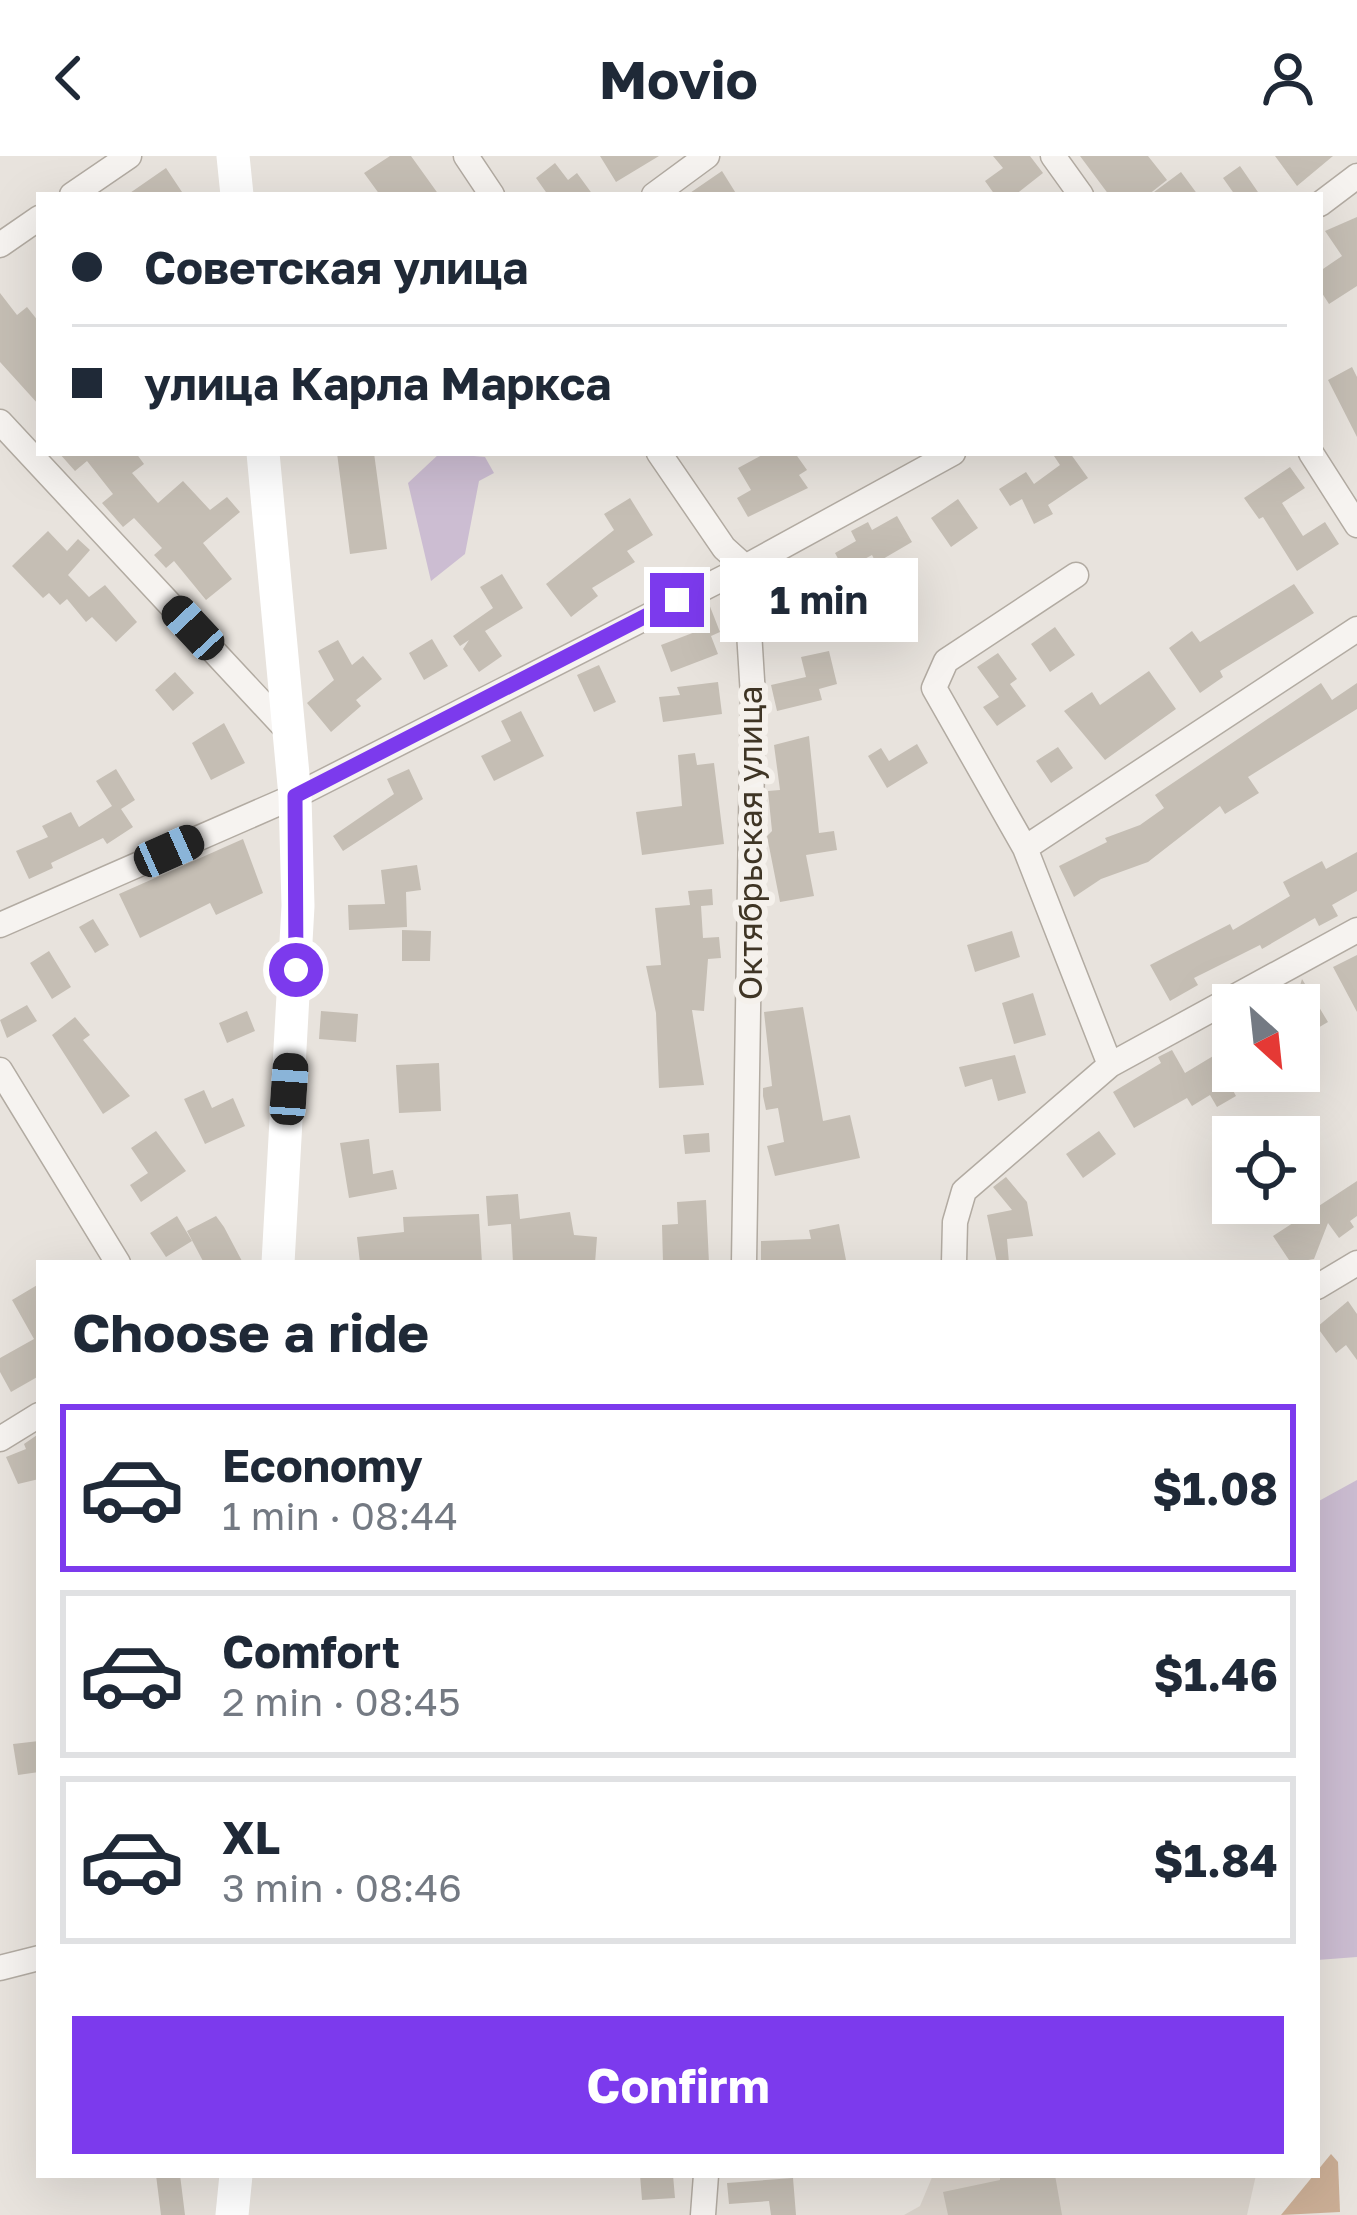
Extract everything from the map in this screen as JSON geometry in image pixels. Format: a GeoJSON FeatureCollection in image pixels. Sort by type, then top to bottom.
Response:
{"type":"FeatureCollection","features":[{"type":"Feature","properties":{"kind":"street"},"geometry":{"type":"LineString","coordinates":[[76,192],[129,156]]}},
{"type":"Feature","properties":{"kind":"street"},"geometry":{"type":"LineString","coordinates":[[233,156],[237,192]]}},
{"type":"Feature","properties":{"kind":"street"},"geometry":{"type":"LineString","coordinates":[[466,156],[490,192]]}},
{"type":"Feature","properties":{"kind":"street"},"geometry":{"type":"LineString","coordinates":[[658,192],[707,156]]}},
{"type":"Feature","properties":{"kind":"street"},"geometry":{"type":"LineString","coordinates":[[1053,156],[1080,192]]}},
{"type":"Feature","properties":{"kind":"street"},"geometry":{"type":"LineString","coordinates":[[1323,202],[1357,176]]}},
{"type":"Feature","properties":{"kind":"street"},"geometry":{"type":"LineString","coordinates":[[0,245],[36,220]]}},
{"type":"Feature","properties":{"kind":"street"},"geometry":{"type":"LineString","coordinates":[[0,422],[289,732]]}},
{"type":"Feature","properties":{"kind":"street"},"geometry":{"type":"LineString","coordinates":[[263,456],[295,796],[296,963],[278,1260]]}},
{"type":"Feature","properties":{"kind":"street"},"geometry":{"type":"LineString","coordinates":[[661,456],[724,548],[745,566]]}},
{"type":"Feature","properties":{"kind":"street"},"geometry":{"type":"LineString","coordinates":[[0,925],[295,796],[745,566],[947,456]]}},
{"type":"Feature","properties":{"kind":"street"},"geometry":{"type":"LineString","coordinates":[[1313,456],[1357,525]]}},
{"type":"Feature","properties":{"kind":"street","name":"Октябрьская улица"},"geometry":{"type":"LineString","coordinates":[[744,1260],[753,696],[745,566]]}},
{"type":"Feature","properties":{"kind":"street"},"geometry":{"type":"LineString","coordinates":[[1076,574],[946,662],[934,688],[1025,848],[1110,1065]]}},
{"type":"Feature","properties":{"kind":"street"},"geometry":{"type":"LineString","coordinates":[[1025,848],[1357,629]]}},
{"type":"Feature","properties":{"kind":"street"},"geometry":{"type":"LineString","coordinates":[[954,1260],[955,1222],[964,1191],[1110,1065],[1357,930]]}},
{"type":"Feature","properties":{"kind":"street"},"geometry":{"type":"LineString","coordinates":[[0,1070],[116,1260]]}},
{"type":"Feature","properties":{"kind":"street"},"geometry":{"type":"LineString","coordinates":[[1320,1285],[1357,1263]]}},
{"type":"Feature","properties":{"kind":"street"},"geometry":{"type":"LineString","coordinates":[[0,1439],[36,1417]]}},
{"type":"Feature","properties":{"kind":"street"},"geometry":{"type":"LineString","coordinates":[[0,1968],[36,1959]]}},
{"type":"Feature","properties":{"kind":"street"},"geometry":{"type":"LineString","coordinates":[[232,2215],[236,2178]]}},
{"type":"Feature","properties":{"kind":"street"},"geometry":{"type":"LineString","coordinates":[[704,2215],[706,2178]]}},
{"type":"Feature","properties":{"kind":"shaded area"},"geometry":{"type":"Polygon","coordinates":[[[437,456],[485,457],[494,473],[479,481],[465,554],[431,581],[408,483],[437,456]]]}},
{"type":"Feature","properties":{"kind":"shaded area"},"geometry":{"type":"Polygon","coordinates":[[[1357,1480],[1357,1957],[1320,1960],[1320,1500],[1357,1480]]]}},
{"type":"Feature","properties":{"kind":"shaded area"},"geometry":{"type":"Polygon","coordinates":[[[1331,2154],[1338,2162],[1340,2212],[1281,2215],[1311,2178],[1320,2178],[1320,2167],[1331,2154]]]}},
{"type":"Feature","properties":{"kind":"shaded area"},"geometry":{"type":"Polygon","coordinates":[[[932,2178],[1255,2178],[1247,2215],[904,2215],[920,2206],[932,2178]]]}},
{"type":"Feature","properties":{"kind":"building"},"geometry":{"type":"Polygon","coordinates":[[[390,156],[411,156],[437,192],[378,192],[364,173],[390,156]]]}},
{"type":"Feature","properties":{"kind":"building"},"geometry":{"type":"Polygon","coordinates":[[[600,156],[659,156],[616,182],[600,156]]]}},
{"type":"Feature","properties":{"kind":"building"},"geometry":{"type":"Polygon","coordinates":[[[993,156],[1030,156],[1043,173],[1019,192],[993,192],[985,181],[1003,168],[993,156]]]}},
{"type":"Feature","properties":{"kind":"building"},"geometry":{"type":"Polygon","coordinates":[[[1080,156],[1148,156],[1167,180],[1152,192],[1107,192],[1080,156]]]}},
{"type":"Feature","properties":{"kind":"building"},"geometry":{"type":"Polygon","coordinates":[[[1275,156],[1333,156],[1297,186],[1275,156]]]}},
{"type":"Feature","properties":{"kind":"building"},"geometry":{"type":"Polygon","coordinates":[[[555,163],[568,180],[577,173],[591,192],[546,192],[536,178],[555,163]]]}},
{"type":"Feature","properties":{"kind":"building"},"geometry":{"type":"Polygon","coordinates":[[[1240,166],[1258,192],[1233,192],[1223,178],[1240,166]]]}},
{"type":"Feature","properties":{"kind":"building"},"geometry":{"type":"Polygon","coordinates":[[[166,168],[182,192],[131,192],[166,168]]]}},
{"type":"Feature","properties":{"kind":"building"},"geometry":{"type":"Polygon","coordinates":[[[722,171],[735,192],[691,192],[722,171]]]}},
{"type":"Feature","properties":{"kind":"building"},"geometry":{"type":"Polygon","coordinates":[[[1181,172],[1196,192],[1154,192],[1181,172]]]}},
{"type":"Feature","properties":{"kind":"building"},"geometry":{"type":"Polygon","coordinates":[[[1357,217],[1357,286],[1329,304],[1323,295],[1323,269],[1342,256],[1325,231],[1357,217]]]}},
{"type":"Feature","properties":{"kind":"building"},"geometry":{"type":"Polygon","coordinates":[[[0,293],[17,315],[27,307],[36,318],[36,402],[0,362],[0,293]]]}},
{"type":"Feature","properties":{"kind":"building"},"geometry":{"type":"Polygon","coordinates":[[[1352,367],[1357,377],[1357,437],[1328,380],[1352,367]]]}},
{"type":"Feature","properties":{"kind":"building"},"geometry":{"type":"Polygon","coordinates":[[[62,456],[138,456],[144,464],[132,473],[158,503],[183,481],[210,510],[227,497],[240,512],[203,543],[232,579],[206,600],[174,561],[166,568],[154,555],[162,548],[134,518],[123,527],[102,503],[113,494],[87,461],[75,471],[62,456]]]}},
{"type":"Feature","properties":{"kind":"building"},"geometry":{"type":"Polygon","coordinates":[[[337,456],[374,456],[387,549],[350,554],[337,456]]]}},
{"type":"Feature","properties":{"kind":"building"},"geometry":{"type":"Polygon","coordinates":[[[760,456],[797,456],[807,470],[799,475],[808,488],[748,517],[737,498],[751,490],[738,468],[760,456]]]}},
{"type":"Feature","properties":{"kind":"building"},"geometry":{"type":"Polygon","coordinates":[[[1054,456],[1072,456],[1088,478],[1048,505],[1053,514],[1034,524],[1022,499],[1010,506],[999,489],[1026,472],[1034,484],[1060,465],[1054,456]]]}},
{"type":"Feature","properties":{"kind":"building"},"geometry":{"type":"Polygon","coordinates":[[[1290,467],[1305,488],[1282,503],[1303,536],[1325,522],[1339,544],[1297,571],[1263,517],[1259,519],[1244,498],[1290,467]]]}},
{"type":"Feature","properties":{"kind":"building"},"geometry":{"type":"Polygon","coordinates":[[[630,498],[653,535],[627,551],[635,562],[592,588],[598,596],[571,617],[546,584],[614,530],[604,514],[630,498]]]}},
{"type":"Feature","properties":{"kind":"building"},"geometry":{"type":"Polygon","coordinates":[[[958,499],[978,528],[951,547],[931,518],[958,499]]]}},
{"type":"Feature","properties":{"kind":"building"},"geometry":{"type":"Polygon","coordinates":[[[897,516],[912,542],[876,563],[872,555],[844,570],[835,553],[856,541],[851,531],[868,522],[872,530],[897,516]]]}},
{"type":"Feature","properties":{"kind":"building"},"geometry":{"type":"Polygon","coordinates":[[[48,531],[67,551],[78,539],[90,550],[68,575],[89,597],[105,585],[137,622],[116,642],[92,617],[86,622],[67,599],[60,605],[49,593],[43,598],[12,566],[48,531]]]}},
{"type":"Feature","properties":{"kind":"building"},"geometry":{"type":"Polygon","coordinates":[[[789,565],[805,598],[772,615],[764,599],[778,591],[770,574],[789,565]]]}},
{"type":"Feature","properties":{"kind":"building"},"geometry":{"type":"Polygon","coordinates":[[[502,574],[523,608],[485,631],[502,656],[479,672],[463,649],[469,640],[460,646],[453,636],[493,608],[480,587],[502,574]]]}},
{"type":"Feature","properties":{"kind":"building"},"geometry":{"type":"Polygon","coordinates":[[[1294,584],[1314,613],[1220,671],[1223,677],[1200,693],[1169,648],[1192,631],[1200,642],[1294,584]]]}},
{"type":"Feature","properties":{"kind":"building"},"geometry":{"type":"Polygon","coordinates":[[[709,604],[720,632],[711,636],[718,654],[671,672],[661,645],[703,629],[696,611],[709,604]]]}},
{"type":"Feature","properties":{"kind":"building"},"geometry":{"type":"Polygon","coordinates":[[[1055,627],[1075,655],[1050,672],[1031,644],[1055,627]]]}},
{"type":"Feature","properties":{"kind":"building"},"geometry":{"type":"Polygon","coordinates":[[[432,639],[448,666],[424,680],[409,653],[432,639]]]}},
{"type":"Feature","properties":{"kind":"building"},"geometry":{"type":"Polygon","coordinates":[[[338,640],[352,665],[363,656],[382,679],[356,700],[361,706],[331,732],[307,703],[334,680],[318,651],[338,640]]]}},
{"type":"Feature","properties":{"kind":"building"},"geometry":{"type":"Polygon","coordinates":[[[829,651],[837,684],[819,689],[822,700],[777,711],[771,685],[806,677],[801,657],[829,651]]]}},
{"type":"Feature","properties":{"kind":"building"},"geometry":{"type":"Polygon","coordinates":[[[998,653],[1017,679],[1010,684],[1026,706],[997,726],[983,707],[999,697],[977,667],[998,653]]]}},
{"type":"Feature","properties":{"kind":"building"},"geometry":{"type":"Polygon","coordinates":[[[599,665],[616,702],[594,712],[577,675],[599,665]]]}},
{"type":"Feature","properties":{"kind":"building"},"geometry":{"type":"Polygon","coordinates":[[[1149,671],[1176,709],[1105,760],[1064,711],[1092,692],[1100,705],[1149,671]]]}},
{"type":"Feature","properties":{"kind":"building"},"geometry":{"type":"Polygon","coordinates":[[[175,672],[194,693],[173,711],[155,690],[175,672]]]}},
{"type":"Feature","properties":{"kind":"building"},"geometry":{"type":"Polygon","coordinates":[[[718,682],[722,714],[663,722],[659,697],[680,695],[677,687],[718,682]]]}},
{"type":"Feature","properties":{"kind":"building"},"geometry":{"type":"Polygon","coordinates":[[[1321,683],[1332,700],[1357,683],[1357,709],[1248,777],[1259,793],[1225,814],[1220,806],[1148,862],[1101,879],[1074,897],[1059,866],[1107,842],[1105,838],[1140,825],[1164,808],[1155,795],[1321,683]]]}},
{"type":"Feature","properties":{"kind":"building"},"geometry":{"type":"Polygon","coordinates":[[[521,711],[544,756],[494,781],[481,756],[511,741],[501,721],[521,711]]]}},
{"type":"Feature","properties":{"kind":"building"},"geometry":{"type":"Polygon","coordinates":[[[224,723],[245,763],[211,780],[192,743],[224,723]]]}},
{"type":"Feature","properties":{"kind":"building"},"geometry":{"type":"Polygon","coordinates":[[[809,736],[819,833],[834,831],[837,850],[806,855],[814,896],[780,902],[767,836],[772,831],[768,791],[780,790],[774,745],[809,736]]]}},
{"type":"Feature","properties":{"kind":"building"},"geometry":{"type":"Polygon","coordinates":[[[917,744],[928,763],[887,788],[868,756],[881,748],[889,761],[917,744]]]}},
{"type":"Feature","properties":{"kind":"building"},"geometry":{"type":"Polygon","coordinates":[[[1058,747],[1073,768],[1051,783],[1036,761],[1058,747]]]}},
{"type":"Feature","properties":{"kind":"building"},"geometry":{"type":"Polygon","coordinates":[[[695,753],[697,765],[714,763],[724,844],[642,855],[636,812],[682,806],[678,755],[695,753]]]}},
{"type":"Feature","properties":{"kind":"building"},"geometry":{"type":"Polygon","coordinates":[[[116,769],[135,800],[121,809],[133,827],[107,844],[103,838],[51,863],[53,868],[29,879],[16,851],[48,837],[42,826],[71,812],[79,827],[112,806],[96,781],[116,769]]]}},
{"type":"Feature","properties":{"kind":"building"},"geometry":{"type":"Polygon","coordinates":[[[409,769],[423,799],[343,851],[333,836],[394,794],[387,779],[409,769]]]}},
{"type":"Feature","properties":{"kind":"building"},"geometry":{"type":"Polygon","coordinates":[[[243,839],[263,893],[216,915],[210,903],[140,938],[119,894],[243,839]]]}},
{"type":"Feature","properties":{"kind":"building"},"geometry":{"type":"Polygon","coordinates":[[[1357,852],[1357,891],[1332,905],[1338,916],[1319,926],[1315,918],[1262,949],[1260,945],[1194,978],[1198,985],[1170,1001],[1150,965],[1230,924],[1233,930],[1290,896],[1283,882],[1322,861],[1326,869],[1357,852]]]}},
{"type":"Feature","properties":{"kind":"building"},"geometry":{"type":"Polygon","coordinates":[[[417,865],[421,890],[406,892],[407,927],[349,930],[348,905],[385,904],[381,870],[417,865]]]}},
{"type":"Feature","properties":{"kind":"building"},"geometry":{"type":"Polygon","coordinates":[[[712,889],[713,905],[701,906],[703,938],[719,937],[721,958],[708,959],[704,1011],[692,1010],[704,1085],[659,1088],[656,1013],[646,966],[661,965],[655,908],[690,905],[688,891],[712,889]]]}},
{"type":"Feature","properties":{"kind":"building"},"geometry":{"type":"Polygon","coordinates":[[[93,919],[109,945],[95,953],[79,927],[93,919]]]}},
{"type":"Feature","properties":{"kind":"building"},"geometry":{"type":"Polygon","coordinates":[[[402,930],[431,931],[430,961],[402,961],[402,930]]]}},
{"type":"Feature","properties":{"kind":"building"},"geometry":{"type":"Polygon","coordinates":[[[1012,931],[1020,957],[975,972],[967,945],[1012,931]]]}},
{"type":"Feature","properties":{"kind":"building"},"geometry":{"type":"Polygon","coordinates":[[[49,951],[71,987],[52,999],[30,963],[49,951]]]}},
{"type":"Feature","properties":{"kind":"building"},"geometry":{"type":"Polygon","coordinates":[[[1357,955],[1357,1012],[1333,967],[1357,955]]]}},
{"type":"Feature","properties":{"kind":"building"},"geometry":{"type":"Polygon","coordinates":[[[1033,993],[1046,1035],[1014,1044],[1002,1003],[1033,993]]]}},
{"type":"Feature","properties":{"kind":"building"},"geometry":{"type":"Polygon","coordinates":[[[27,1005],[37,1021],[7,1038],[0,1020],[27,1005]]]}},
{"type":"Feature","properties":{"kind":"building"},"geometry":{"type":"Polygon","coordinates":[[[803,1007],[823,1121],[850,1115],[860,1158],[775,1176],[767,1146],[784,1142],[778,1108],[766,1110],[763,1096],[763,1088],[772,1086],[764,1012],[803,1007]]]}},
{"type":"Feature","properties":{"kind":"building"},"geometry":{"type":"Polygon","coordinates":[[[247,1011],[255,1031],[227,1043],[219,1023],[247,1011]]]}},
{"type":"Feature","properties":{"kind":"building"},"geometry":{"type":"Polygon","coordinates":[[[321,1011],[358,1014],[356,1042],[319,1039],[321,1011]]]}},
{"type":"Feature","properties":{"kind":"building"},"geometry":{"type":"Polygon","coordinates":[[[75,1017],[90,1035],[83,1040],[130,1096],[103,1114],[52,1035],[75,1017]]]}},
{"type":"Feature","properties":{"kind":"building"},"geometry":{"type":"Polygon","coordinates":[[[1172,1050],[1185,1073],[1212,1057],[1212,1092],[1236,1096],[1217,1107],[1210,1095],[1192,1106],[1187,1098],[1134,1128],[1113,1092],[1161,1063],[1158,1057],[1172,1050]]]}},
{"type":"Feature","properties":{"kind":"building"},"geometry":{"type":"Polygon","coordinates":[[[1015,1055],[1026,1093],[998,1101],[992,1079],[965,1087],[959,1067],[1015,1055]]]}},
{"type":"Feature","properties":{"kind":"building"},"geometry":{"type":"Polygon","coordinates":[[[439,1063],[441,1111],[399,1113],[396,1065],[439,1063]]]}},
{"type":"Feature","properties":{"kind":"building"},"geometry":{"type":"Polygon","coordinates":[[[204,1090],[212,1108],[233,1098],[245,1126],[205,1144],[184,1099],[204,1090]]]}},
{"type":"Feature","properties":{"kind":"building"},"geometry":{"type":"Polygon","coordinates":[[[156,1131],[186,1171],[141,1202],[130,1185],[148,1173],[131,1148],[156,1131]]]}},
{"type":"Feature","properties":{"kind":"building"},"geometry":{"type":"Polygon","coordinates":[[[1099,1131],[1116,1154],[1083,1178],[1066,1154],[1099,1131]]]}},
{"type":"Feature","properties":{"kind":"building"},"geometry":{"type":"Polygon","coordinates":[[[709,1133],[710,1152],[685,1154],[683,1135],[709,1133]]]}},
{"type":"Feature","properties":{"kind":"building"},"geometry":{"type":"Polygon","coordinates":[[[369,1139],[373,1174],[393,1170],[397,1189],[349,1198],[340,1143],[369,1139]]]}},
{"type":"Feature","properties":{"kind":"building"},"geometry":{"type":"Polygon","coordinates":[[[1006,1177],[1027,1202],[1033,1236],[1007,1239],[1009,1260],[996,1260],[987,1215],[1012,1210],[993,1187],[1006,1177]]]}},
{"type":"Feature","properties":{"kind":"building"},"geometry":{"type":"Polygon","coordinates":[[[1357,1181],[1357,1216],[1350,1221],[1354,1227],[1339,1238],[1328,1223],[1314,1259],[1289,1260],[1273,1236],[1291,1224],[1320,1224],[1320,1205],[1357,1181]]]}},
{"type":"Feature","properties":{"kind":"building"},"geometry":{"type":"Polygon","coordinates":[[[518,1194],[520,1219],[570,1212],[574,1235],[597,1237],[595,1260],[513,1260],[511,1224],[488,1226],[486,1196],[518,1194]]]}},
{"type":"Feature","properties":{"kind":"building"},"geometry":{"type":"Polygon","coordinates":[[[706,1200],[709,1260],[663,1260],[662,1225],[678,1224],[677,1202],[706,1200]]]}},
{"type":"Feature","properties":{"kind":"building"},"geometry":{"type":"Polygon","coordinates":[[[479,1214],[482,1260],[360,1260],[357,1237],[404,1232],[403,1217],[479,1214]]]}},
{"type":"Feature","properties":{"kind":"building"},"geometry":{"type":"Polygon","coordinates":[[[177,1216],[192,1241],[166,1257],[150,1233],[177,1216]]]}},
{"type":"Feature","properties":{"kind":"building"},"geometry":{"type":"Polygon","coordinates":[[[216,1216],[241,1260],[202,1260],[187,1231],[216,1216]]]}},
{"type":"Feature","properties":{"kind":"building"},"geometry":{"type":"Polygon","coordinates":[[[839,1224],[846,1260],[761,1260],[761,1241],[811,1239],[809,1230],[839,1224]]]}},
{"type":"Feature","properties":{"kind":"building"},"geometry":{"type":"Polygon","coordinates":[[[36,1286],[36,1378],[11,1392],[0,1372],[0,1358],[34,1339],[12,1300],[36,1286]]]}},
{"type":"Feature","properties":{"kind":"building"},"geometry":{"type":"Polygon","coordinates":[[[1348,1301],[1357,1314],[1357,1360],[1346,1345],[1336,1353],[1320,1324],[1348,1301]]]}},
{"type":"Feature","properties":{"kind":"building"},"geometry":{"type":"Polygon","coordinates":[[[36,1436],[36,1480],[18,1484],[6,1457],[26,1449],[24,1444],[36,1436]]]}},
{"type":"Feature","properties":{"kind":"building"},"geometry":{"type":"Polygon","coordinates":[[[36,1741],[36,1772],[18,1775],[13,1744],[36,1741]]]}},
{"type":"Feature","properties":{"kind":"building"},"geometry":{"type":"Polygon","coordinates":[[[156,2178],[180,2178],[185,2215],[161,2215],[156,2178]]]}},
{"type":"Feature","properties":{"kind":"building"},"geometry":{"type":"Polygon","coordinates":[[[640,2178],[673,2178],[675,2198],[642,2200],[640,2178]]]}},
{"type":"Feature","properties":{"kind":"building"},"geometry":{"type":"Polygon","coordinates":[[[793,2178],[796,2215],[771,2215],[769,2201],[729,2204],[727,2183],[793,2178]]]}},
{"type":"Feature","properties":{"kind":"building"},"geometry":{"type":"Polygon","coordinates":[[[1056,2178],[1062,2215],[948,2215],[943,2192],[1000,2180],[1056,2178]]]}},
{"type":"Feature","properties":{"kind":"route"},"geometry":{"type":"LineString","coordinates":[[296,970],[295,796],[677,600]]}}]}
